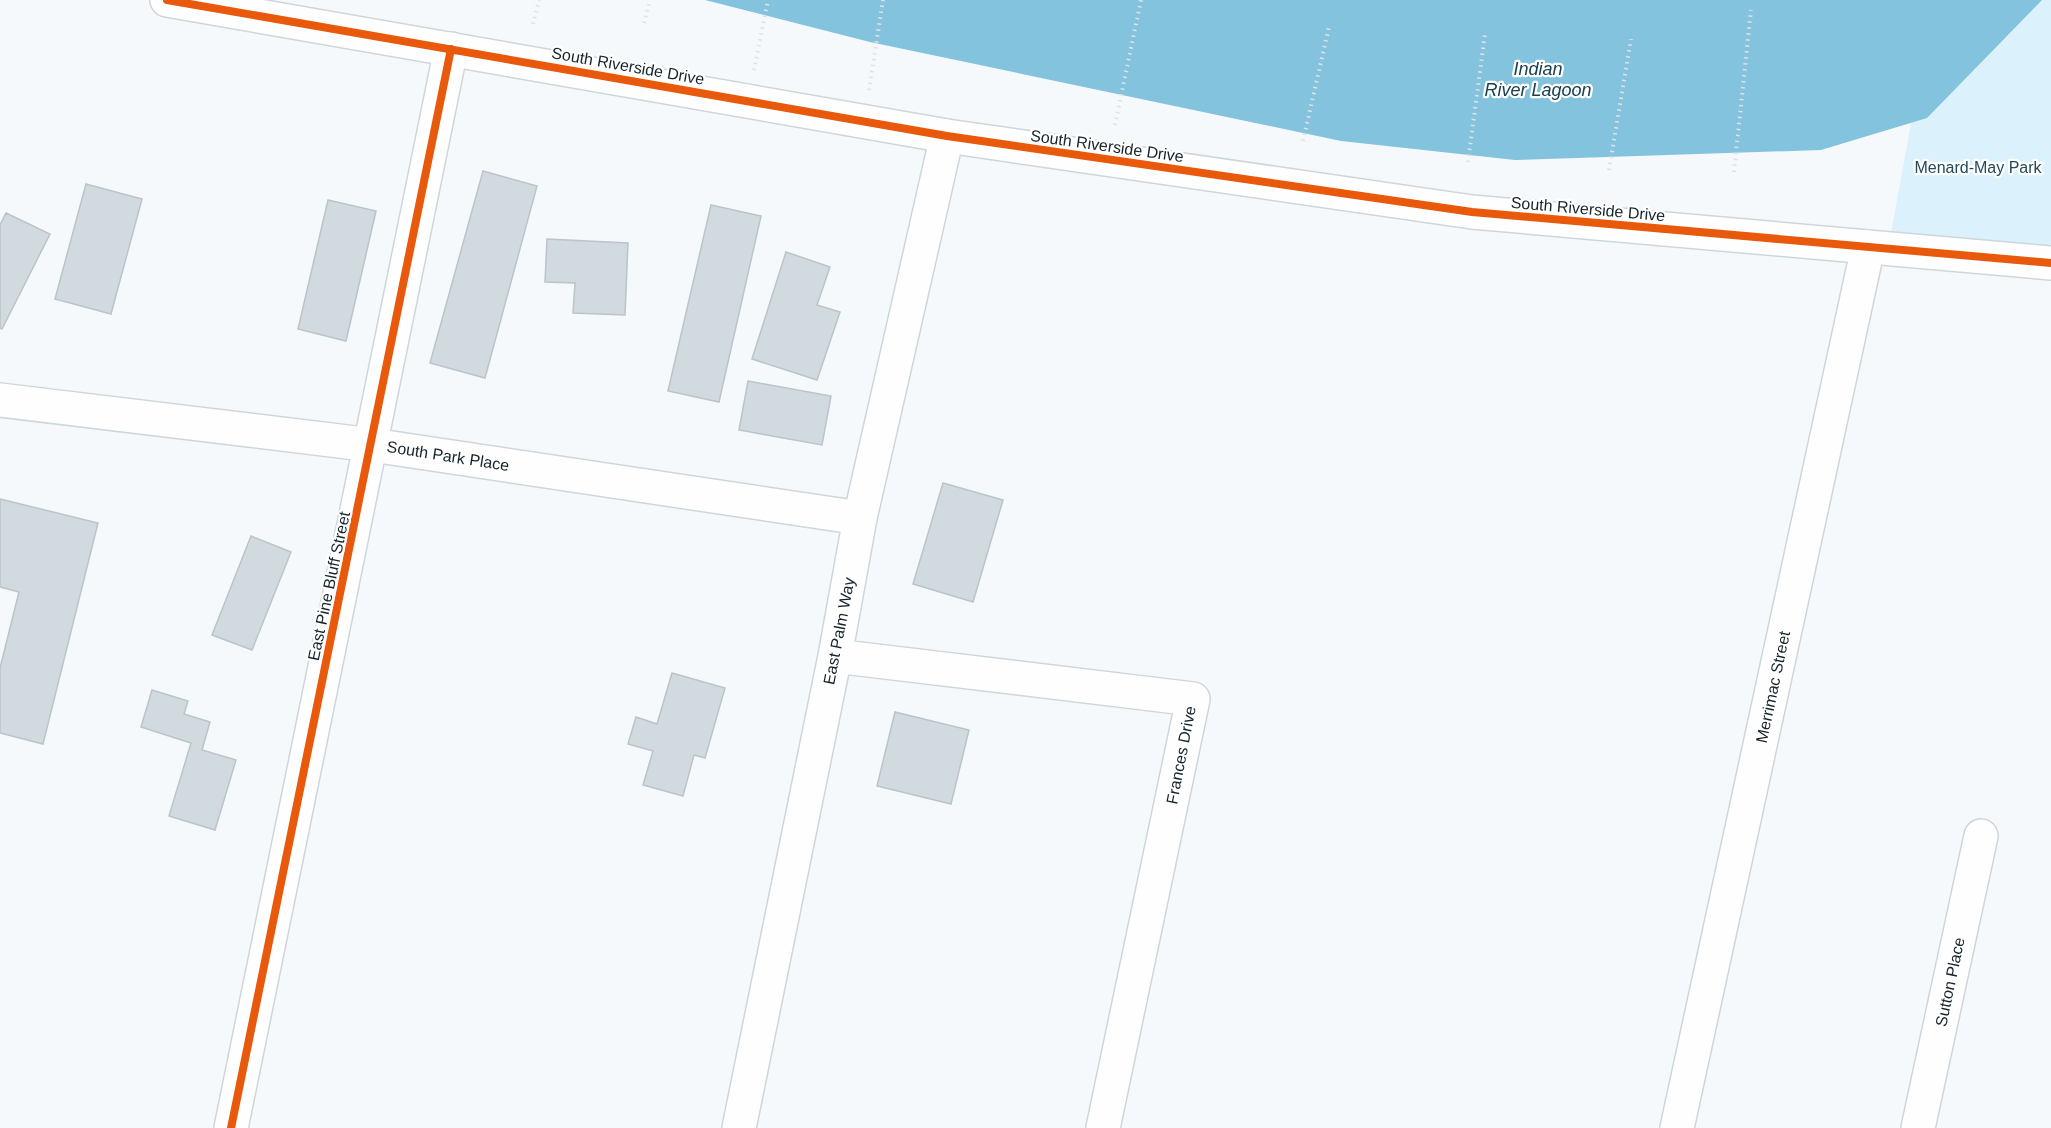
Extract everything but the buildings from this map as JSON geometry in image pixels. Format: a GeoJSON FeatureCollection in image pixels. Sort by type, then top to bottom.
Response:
{"type":"FeatureCollection","features":[{"type":"Feature","properties":{"kind":"street","name":"South Riverside Drive"},"geometry":{"type":"LineString","coordinates":[[167,0],[946,136],[1472,212],[2051,263]]}},
{"type":"Feature","properties":{"kind":"street","name":"East Pine Bluff Street"},"geometry":{"type":"LineString","coordinates":[[231,1128],[451,49]]}},
{"type":"Feature","properties":{"kind":"street","name":"East Palm Way"},"geometry":{"type":"LineString","coordinates":[[739,1128],[835,656],[860,518],[946,136]]}},
{"type":"Feature","properties":{"kind":"street","name":"Merrimac Street"},"geometry":{"type":"LineString","coordinates":[[1677,1128],[1868,247]]}},
{"type":"Feature","properties":{"kind":"street","name":"South Park Place"},"geometry":{"type":"LineString","coordinates":[[0,400],[372,445],[860,518]]}},
{"type":"Feature","properties":{"kind":"street","name":"Frances Drive"},"geometry":{"type":"LineString","coordinates":[[835,656],[1193,699],[1103,1128]]}},
{"type":"Feature","properties":{"kind":"street","name":"Sutton Place"},"geometry":{"type":"LineString","coordinates":[[1918,1128],[1981,836]]}},
{"type":"Feature","properties":{"kind":"path"},"geometry":{"type":"LineString","coordinates":[[533,24],[539,0]]}},
{"type":"Feature","properties":{"kind":"path"},"geometry":{"type":"LineString","coordinates":[[644,23],[650,0]]}},
{"type":"Feature","properties":{"kind":"path"},"geometry":{"type":"LineString","coordinates":[[754,72],[768,0]]}},
{"type":"Feature","properties":{"kind":"path"},"geometry":{"type":"LineString","coordinates":[[867,96],[883,0]]}},
{"type":"Feature","properties":{"kind":"path"},"geometry":{"type":"LineString","coordinates":[[1114,132],[1141,0]]}},
{"type":"Feature","properties":{"kind":"path"},"geometry":{"type":"LineString","coordinates":[[1734,172],[1751,10]]}},
{"type":"Feature","properties":{"kind":"path"},"geometry":{"type":"LineString","coordinates":[[1302,141],[1329,27]]}},
{"type":"Feature","properties":{"kind":"path"},"geometry":{"type":"LineString","coordinates":[[1468,162],[1485,34]]}},
{"type":"Feature","properties":{"kind":"path"},"geometry":{"type":"LineString","coordinates":[[1609,170],[1631,39]]}},
{"type":"Feature","properties":{"kind":"green space","name":"Menard-May Park"},"geometry":{"type":"Polygon","coordinates":[[[2009,0],[2051,0],[2051,247],[1891,233],[1916,96],[2009,0]]]}},
{"type":"Feature","properties":{"kind":"water","name":"Indian River Lagoon"},"geometry":{"type":"Polygon","coordinates":[[[705,0],[2042,0],[1927,118],[1821,150],[1515,160],[1341,141],[870,42],[705,0]]]}},
{"type":"Feature","properties":{"kind":"cycle path"},"geometry":{"type":"LineString","coordinates":[[167,0],[947,136],[1472,212],[2051,263]]}},
{"type":"Feature","properties":{"kind":"cycle path"},"geometry":{"type":"LineString","coordinates":[[231,1128],[451,49]]}}]}
